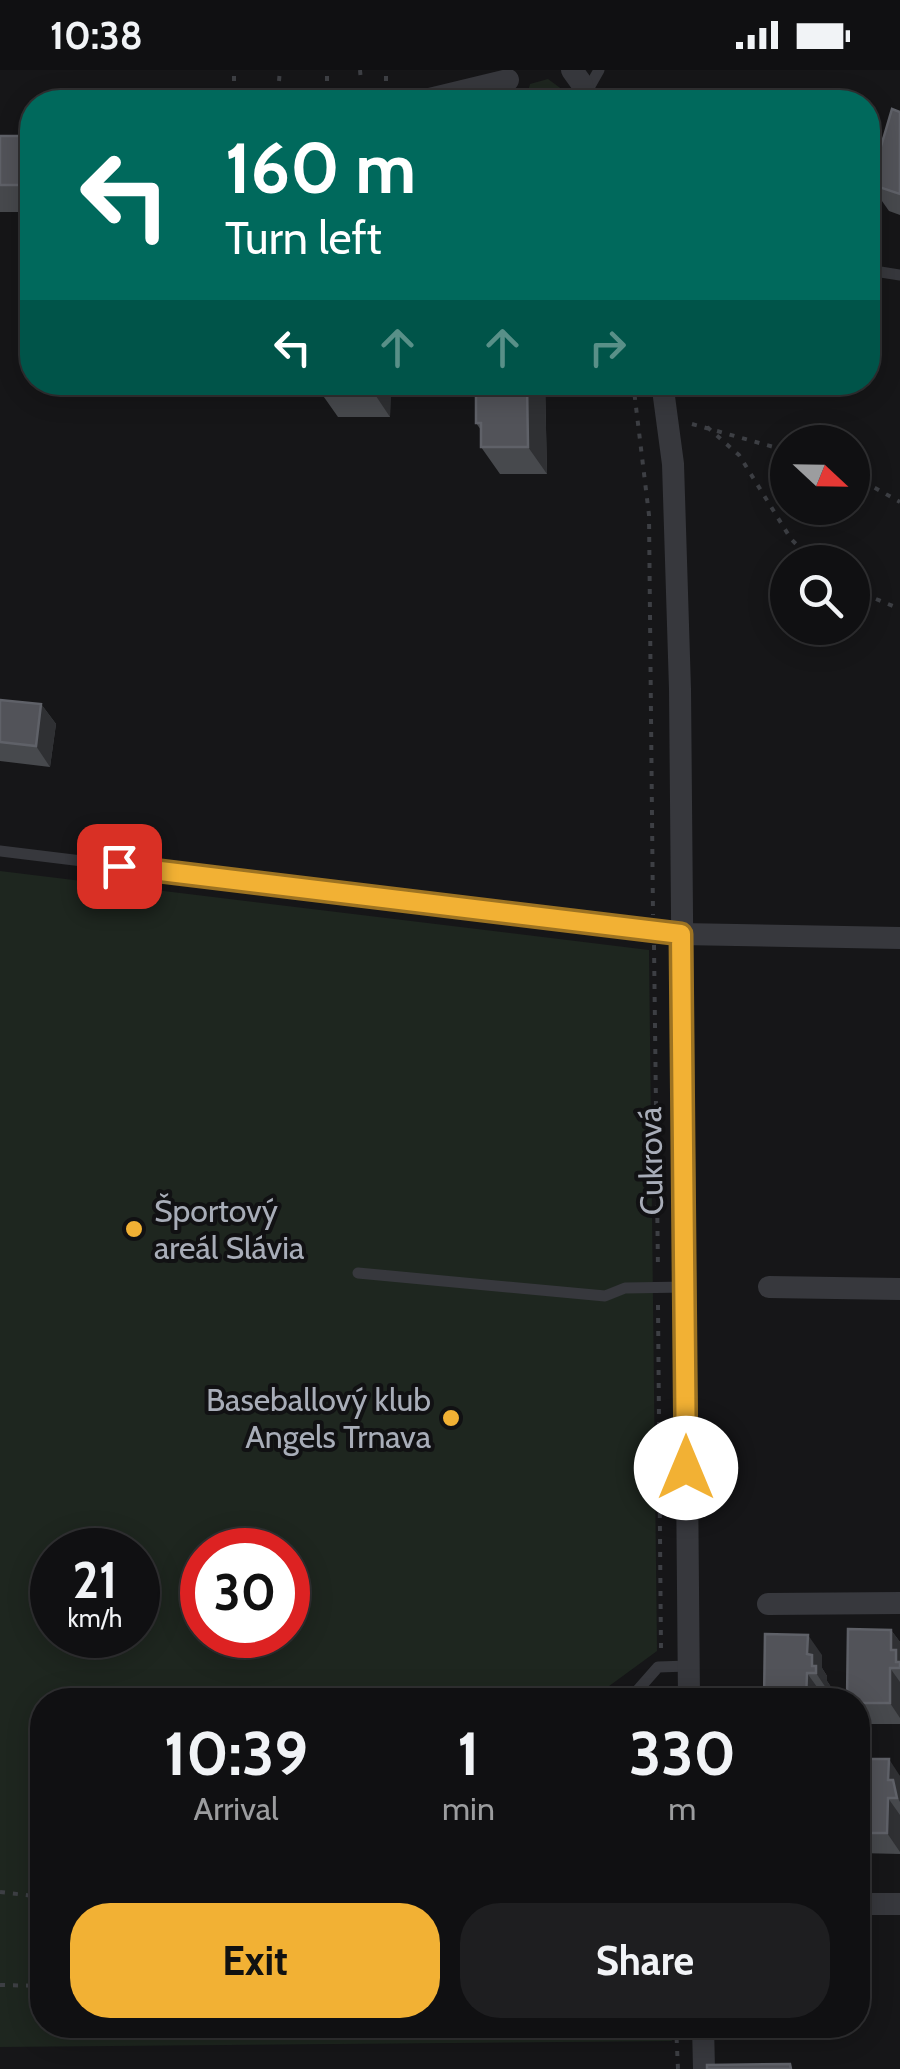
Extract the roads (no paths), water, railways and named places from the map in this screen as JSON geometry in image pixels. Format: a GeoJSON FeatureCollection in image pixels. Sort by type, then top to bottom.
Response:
{"type":"FeatureCollection","features":[{"type":"Feature","properties":{"kind":"street"},"geometry":{"type":"LineString","coordinates":[[479,90],[510,84]]}},
{"type":"Feature","properties":{"kind":"street","name":"Cukrová"},"geometry":{"type":"LineString","coordinates":[[664,395],[680,690],[689,1688]]}},
{"type":"Feature","properties":{"kind":"street"},"geometry":{"type":"LineString","coordinates":[[681,934],[900,938]]}},
{"type":"Feature","properties":{"kind":"street"},"geometry":{"type":"LineString","coordinates":[[769,1287],[900,1290]]}},
{"type":"Feature","properties":{"kind":"street"},"geometry":{"type":"LineString","coordinates":[[768,1604],[900,1603]]}},
{"type":"Feature","properties":{"kind":"street"},"geometry":{"type":"LineString","coordinates":[[870,1904],[900,1904]]}},
{"type":"Feature","properties":{"kind":"street"},"geometry":{"type":"LineString","coordinates":[[703,2038],[704,2069]]}},
{"type":"Feature","properties":{"kind":"lane"},"geometry":{"type":"LineString","coordinates":[[0,851],[654,934],[681,934]]}},
{"type":"Feature","properties":{"kind":"lane"},"geometry":{"type":"LineString","coordinates":[[358,1273],[605,1296],[625,1288],[686,1288]]}},
{"type":"Feature","properties":{"kind":"lane"},"geometry":{"type":"LineString","coordinates":[[641,1688],[661,1667],[688,1666]]}},
{"type":"Feature","properties":{"kind":"place","name":"Športový areál Slávia"},"geometry":{"type":"Point","coordinates":[134,1229]}},
{"type":"Feature","properties":{"kind":"place","name":"Baseballový klub Angels Trnava"},"geometry":{"type":"Point","coordinates":[451,1418]}}]}
